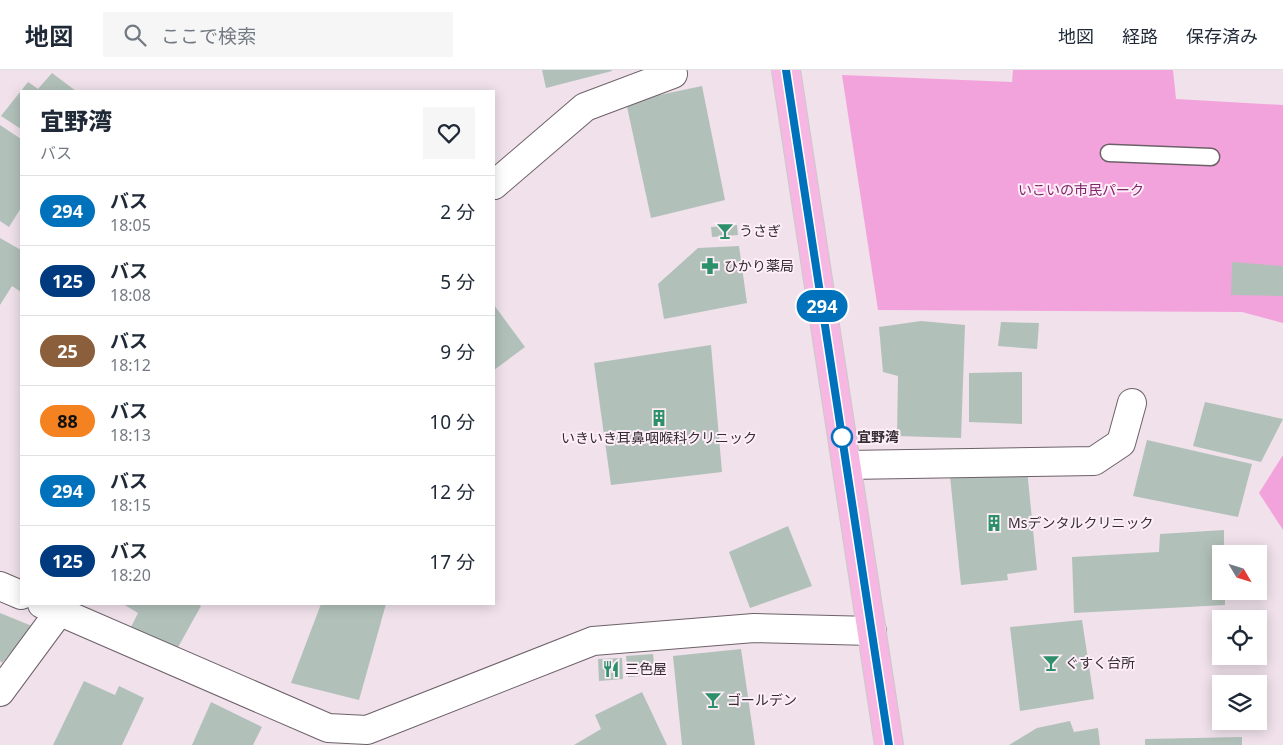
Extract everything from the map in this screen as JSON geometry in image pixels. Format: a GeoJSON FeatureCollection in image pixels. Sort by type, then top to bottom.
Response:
{"type":"FeatureCollection","features":[{"type":"Feature","properties":{"kind":"highway"},"geometry":{"type":"LineString","coordinates":[[786,70],[889,745]]}},
{"type":"Feature","properties":{"kind":"street"},"geometry":{"type":"LineString","coordinates":[[495,184],[586,107],[673,74]]}},
{"type":"Feature","properties":{"kind":"street"},"geometry":{"type":"LineString","coordinates":[[847,465],[1094,461],[1121,444],[1132,403]]}},
{"type":"Feature","properties":{"kind":"street"},"geometry":{"type":"LineString","coordinates":[[0,586],[20,595]]}},
{"type":"Feature","properties":{"kind":"street"},"geometry":{"type":"LineString","coordinates":[[0,692],[55,606],[328,728],[367,730],[593,641],[754,628],[872,631]]}},
{"type":"Feature","properties":{"kind":"lane"},"geometry":{"type":"LineString","coordinates":[[1110,153],[1211,157]]}},
{"type":"Feature","properties":{"kind":"green space","name":"いこいの市民パーク"},"geometry":{"type":"Polygon","coordinates":[[[1013,70],[1173,70],[1176,99],[1283,105],[1283,323],[1242,312],[878,310],[842,75],[1012,82],[1013,70]]]}},
{"type":"Feature","properties":{"kind":"green space"},"geometry":{"type":"Polygon","coordinates":[[[1283,455],[1283,530],[1259,493],[1283,455]]]}},
{"type":"Feature","properties":{"kind":"building"},"geometry":{"type":"Polygon","coordinates":[[[542,70],[612,70],[612,71],[546,88],[542,70]]]}},
{"type":"Feature","properties":{"kind":"building"},"geometry":{"type":"Polygon","coordinates":[[[52,73],[75,90],[22,90],[28,82],[38,89],[52,73]]]}},
{"type":"Feature","properties":{"kind":"building"},"geometry":{"type":"Polygon","coordinates":[[[702,86],[725,200],[651,218],[626,102],[702,86]]]}},
{"type":"Feature","properties":{"kind":"building"},"geometry":{"type":"Polygon","coordinates":[[[20,92],[20,128],[1,116],[20,92]]]}},
{"type":"Feature","properties":{"kind":"building"},"geometry":{"type":"Polygon","coordinates":[[[0,125],[20,138],[20,210],[9,227],[0,221],[0,125]]]}},
{"type":"Feature","properties":{"kind":"building","name":"うさぎ"},"geometry":{"type":"Polygon","coordinates":[[[737,225],[738,235],[712,237],[711,227],[737,225]]]}},
{"type":"Feature","properties":{"kind":"building"},"geometry":{"type":"Polygon","coordinates":[[[0,238],[20,249],[20,291],[12,286],[0,305],[0,238]]]}},
{"type":"Feature","properties":{"kind":"building","name":"ひかり薬局"},"geometry":{"type":"Polygon","coordinates":[[[739,246],[747,303],[664,319],[658,284],[698,248],[739,246]]]}},
{"type":"Feature","properties":{"kind":"building"},"geometry":{"type":"Polygon","coordinates":[[[1232,262],[1283,266],[1283,296],[1231,295],[1232,262]]]}},
{"type":"Feature","properties":{"kind":"building"},"geometry":{"type":"Polygon","coordinates":[[[495,306],[525,347],[495,369],[495,306]]]}},
{"type":"Feature","properties":{"kind":"building"},"geometry":{"type":"Polygon","coordinates":[[[921,321],[965,325],[961,438],[897,436],[898,376],[883,372],[879,327],[921,321]]]}},
{"type":"Feature","properties":{"kind":"building"},"geometry":{"type":"Polygon","coordinates":[[[1001,322],[1039,323],[1037,349],[998,346],[1001,322]]]}},
{"type":"Feature","properties":{"kind":"building","name":"いきいき耳鼻咽喉科クリニック"},"geometry":{"type":"Polygon","coordinates":[[[711,345],[722,472],[611,485],[594,363],[711,345]]]}},
{"type":"Feature","properties":{"kind":"building"},"geometry":{"type":"Polygon","coordinates":[[[1022,372],[1022,424],[969,422],[969,373],[1022,372]]]}},
{"type":"Feature","properties":{"kind":"building"},"geometry":{"type":"Polygon","coordinates":[[[1205,402],[1283,419],[1261,462],[1193,446],[1205,402]]]}},
{"type":"Feature","properties":{"kind":"building"},"geometry":{"type":"Polygon","coordinates":[[[1147,440],[1252,464],[1238,517],[1133,496],[1147,440]]]}},
{"type":"Feature","properties":{"kind":"building","name":"Msデンタルクリニック"},"geometry":{"type":"Polygon","coordinates":[[[1027,469],[1037,570],[1007,574],[1008,580],[961,585],[950,476],[1027,469]]]}},
{"type":"Feature","properties":{"kind":"building"},"geometry":{"type":"Polygon","coordinates":[[[788,526],[812,586],[750,608],[729,552],[788,526]]]}},
{"type":"Feature","properties":{"kind":"building"},"geometry":{"type":"Polygon","coordinates":[[[1224,530],[1224,545],[1212,545],[1212,600],[1225,600],[1225,605],[1074,613],[1072,557],[1159,552],[1160,534],[1224,530]]]}},
{"type":"Feature","properties":{"kind":"building"},"geometry":{"type":"Polygon","coordinates":[[[125,605],[201,606],[177,649],[131,627],[138,613],[125,605]]]}},
{"type":"Feature","properties":{"kind":"building"},"geometry":{"type":"Polygon","coordinates":[[[321,605],[386,605],[359,700],[291,683],[321,605]]]}},
{"type":"Feature","properties":{"kind":"building"},"geometry":{"type":"Polygon","coordinates":[[[0,613],[32,626],[2,663],[0,661],[0,613]]]}},
{"type":"Feature","properties":{"kind":"building","name":"ぐすく台所"},"geometry":{"type":"Polygon","coordinates":[[[1082,620],[1094,699],[1020,711],[1010,627],[1082,620]]]}},
{"type":"Feature","properties":{"kind":"building","name":"ゴールデン"},"geometry":{"type":"Polygon","coordinates":[[[741,649],[755,745],[682,745],[673,656],[741,649]]]}},
{"type":"Feature","properties":{"kind":"building"},"geometry":{"type":"Polygon","coordinates":[[[653,654],[655,675],[628,677],[626,656],[653,654]]]}},
{"type":"Feature","properties":{"kind":"building","name":"三色屋"},"geometry":{"type":"Polygon","coordinates":[[[622,658],[623,679],[599,681],[598,659],[622,658]]]}},
{"type":"Feature","properties":{"kind":"building"},"geometry":{"type":"Polygon","coordinates":[[[84,681],[115,695],[119,686],[144,698],[122,745],[53,745],[84,681]]]}},
{"type":"Feature","properties":{"kind":"building"},"geometry":{"type":"Polygon","coordinates":[[[642,692],[667,745],[574,745],[601,729],[595,715],[642,692]]]}},
{"type":"Feature","properties":{"kind":"building"},"geometry":{"type":"Polygon","coordinates":[[[211,702],[262,727],[253,745],[192,745],[211,702]]]}},
{"type":"Feature","properties":{"kind":"building"},"geometry":{"type":"Polygon","coordinates":[[[1070,721],[1074,732],[1098,728],[1100,745],[1009,745],[1037,728],[1070,721]]]}},
{"type":"Feature","properties":{"kind":"building"},"geometry":{"type":"Polygon","coordinates":[[[1242,737],[1242,745],[1145,745],[1145,739],[1242,737]]]}},
{"type":"Feature","properties":{"kind":"bus line","name":"294"},"geometry":{"type":"LineString","coordinates":[[786,70],[889,745]]}},
{"type":"Feature","properties":{"kind":"place","name":"うさぎ"},"geometry":{"type":"Point","coordinates":[725,231]}},
{"type":"Feature","properties":{"kind":"place","name":"ひかり薬局"},"geometry":{"type":"Point","coordinates":[710,266]}},
{"type":"Feature","properties":{"kind":"place","name":"いきいき耳鼻咽喉科クリニック"},"geometry":{"type":"Point","coordinates":[659,418]}},
{"type":"Feature","properties":{"kind":"place","name":"宜野湾"},"geometry":{"type":"Point","coordinates":[842,437]}},
{"type":"Feature","properties":{"kind":"place","name":"Msデンタルクリニック"},"geometry":{"type":"Point","coordinates":[994,523]}},
{"type":"Feature","properties":{"kind":"place","name":"ぐすく台所"},"geometry":{"type":"Point","coordinates":[1051,663]}},
{"type":"Feature","properties":{"kind":"place","name":"三色屋"},"geometry":{"type":"Point","coordinates":[611,669]}},
{"type":"Feature","properties":{"kind":"place","name":"ゴールデン"},"geometry":{"type":"Point","coordinates":[713,700]}}]}
